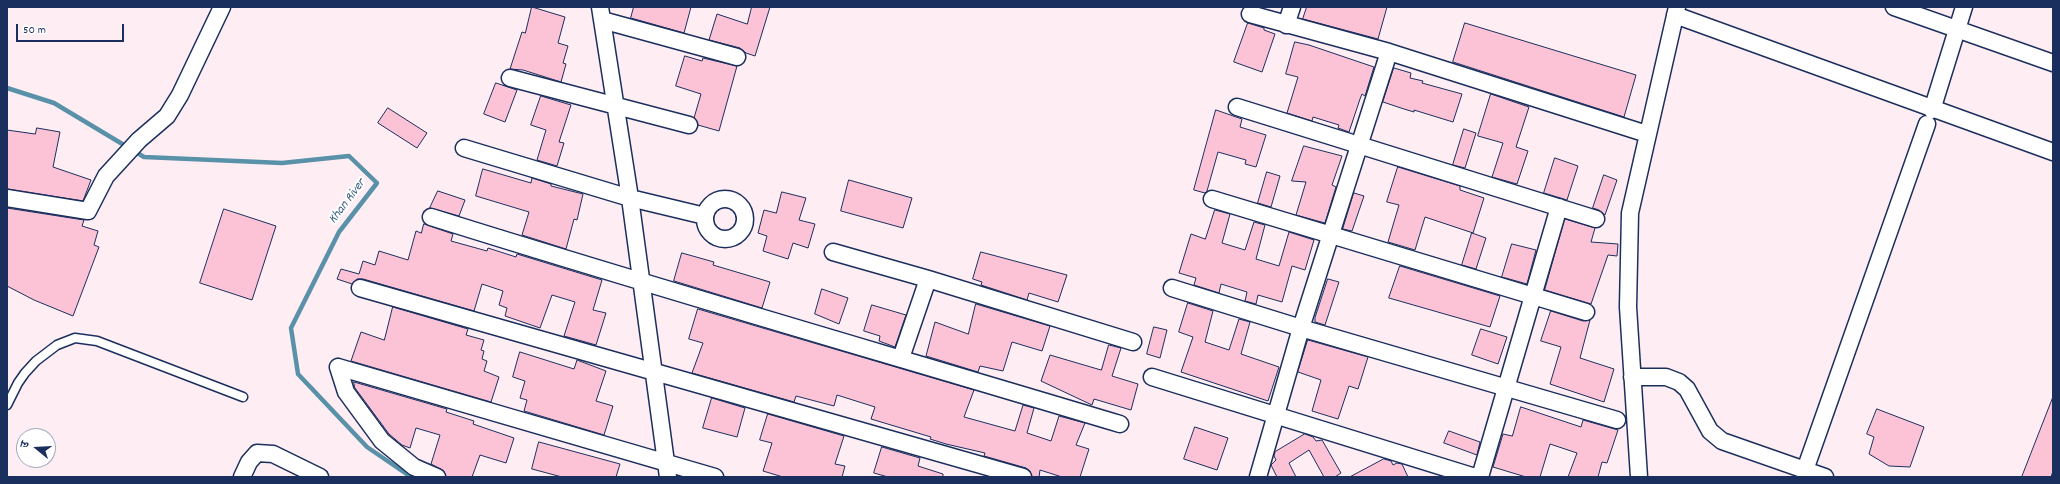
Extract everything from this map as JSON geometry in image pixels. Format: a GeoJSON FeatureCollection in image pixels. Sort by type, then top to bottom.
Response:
{"type":"FeatureCollection","features":[{"type":"Feature","properties":{"kind":"street"},"geometry":{"type":"LineString","coordinates":[[7,198],[88,211],[106,176],[139,140],[167,116],[180,95],[222,7]]}},
{"type":"Feature","properties":{"kind":"street"},"geometry":{"type":"LineString","coordinates":[[1286,24],[1292,7]]}},
{"type":"Feature","properties":{"kind":"street"},"geometry":{"type":"LineString","coordinates":[[1894,7],[2053,63]]}},
{"type":"Feature","properties":{"kind":"street"},"geometry":{"type":"LineString","coordinates":[[1805,470],[1929,117],[1964,7]]}},
{"type":"Feature","properties":{"kind":"street"},"geometry":{"type":"LineString","coordinates":[[1639,477],[1628,307],[1630,213],[1676,11],[1929,117],[2053,152]]}},
{"type":"Feature","properties":{"kind":"street"},"geometry":{"type":"LineString","coordinates":[[667,470],[654,371],[640,282],[630,198],[601,13],[737,57]]}},
{"type":"Feature","properties":{"kind":"street"},"geometry":{"type":"LineString","coordinates":[[1250,14],[1389,52],[1647,134]]}},
{"type":"Feature","properties":{"kind":"street"},"geometry":{"type":"LineString","coordinates":[[1258,477],[1301,328],[1389,52]]}},
{"type":"Feature","properties":{"kind":"street"},"geometry":{"type":"LineString","coordinates":[[510,78],[689,125]]}},
{"type":"Feature","properties":{"kind":"street"},"geometry":{"type":"LineString","coordinates":[[1237,107],[1596,219]]}},
{"type":"Feature","properties":{"kind":"street"},"geometry":{"type":"LineString","coordinates":[[464,148],[630,198],[705,216]]}},
{"type":"Feature","properties":{"kind":"street"},"geometry":{"type":"LineString","coordinates":[[1212,199],[1586,312]]}},
{"type":"Feature","properties":{"kind":"street"},"geometry":{"type":"LineString","coordinates":[[1480,477],[1559,208]]}},
{"type":"Feature","properties":{"kind":"street"},"geometry":{"type":"LineString","coordinates":[[431,217],[640,282],[1120,424]]}},
{"type":"Feature","properties":{"kind":"street"},"geometry":{"type":"LineString","coordinates":[[834,252],[928,278],[1133,342]]}},
{"type":"Feature","properties":{"kind":"street"},"geometry":{"type":"LineString","coordinates":[[901,358],[928,278]]}},
{"type":"Feature","properties":{"kind":"street"},"geometry":{"type":"LineString","coordinates":[[360,288],[1023,477]]}},
{"type":"Feature","properties":{"kind":"street"},"geometry":{"type":"LineString","coordinates":[[1172,288],[1301,328],[1617,420]]}},
{"type":"Feature","properties":{"kind":"street"},"geometry":{"type":"LineString","coordinates":[[437,477],[414,467],[382,442],[346,392],[338,367],[667,470],[715,477]]}},
{"type":"Feature","properties":{"kind":"street"},"geometry":{"type":"LineString","coordinates":[[1152,377],[1475,477]]}},
{"type":"Feature","properties":{"kind":"street"},"geometry":{"type":"LineString","coordinates":[[1632,377],[1666,377],[1679,382],[1686,389],[1710,431],[1722,441],[1825,477]]}},
{"type":"Feature","properties":{"kind":"street"},"geometry":{"type":"LineString","coordinates":[[242,477],[249,462],[257,453],[273,454],[320,477]]}},
{"type":"Feature","properties":{"kind":"lane"},"geometry":{"type":"LineString","coordinates":[[7,405],[18,383],[36,361],[56,345],[75,338],[98,342],[243,397]]}},
{"type":"Feature","properties":{"kind":"building"},"geometry":{"type":"Polygon","coordinates":[[[532,7],[565,17],[558,43],[568,46],[563,63],[566,64],[561,82],[523,70],[510,69],[522,32],[525,33],[532,7]]]}},
{"type":"Feature","properties":{"kind":"building"},"geometry":{"type":"Polygon","coordinates":[[[634,7],[691,7],[684,33],[631,18],[634,7]]]}},
{"type":"Feature","properties":{"kind":"building"},"geometry":{"type":"Polygon","coordinates":[[[752,7],[770,7],[755,56],[746,53],[740,48],[709,40],[717,14],[747,24],[752,7]]]}},
{"type":"Feature","properties":{"kind":"building"},"geometry":{"type":"Polygon","coordinates":[[[1307,7],[1387,7],[1378,39],[1303,19],[1307,7]]]}},
{"type":"Feature","properties":{"kind":"building"},"geometry":{"type":"Polygon","coordinates":[[[1248,23],[1264,28],[1264,30],[1275,34],[1262,72],[1234,62],[1248,23]]]}},
{"type":"Feature","properties":{"kind":"building"},"geometry":{"type":"Polygon","coordinates":[[[1465,23],[1636,75],[1624,117],[1453,62],[1465,23]]]}},
{"type":"Feature","properties":{"kind":"building"},"geometry":{"type":"Polygon","coordinates":[[[1295,42],[1309,45],[1374,67],[1365,96],[1362,94],[1349,132],[1338,128],[1339,125],[1313,117],[1312,121],[1287,113],[1298,77],[1286,74],[1295,42]]]}},
{"type":"Feature","properties":{"kind":"building"},"geometry":{"type":"Polygon","coordinates":[[[685,56],[702,61],[703,58],[737,66],[719,131],[698,125],[694,118],[701,94],[676,86],[685,56]]]}},
{"type":"Feature","properties":{"kind":"building"},"geometry":{"type":"Polygon","coordinates":[[[1394,68],[1411,73],[1410,78],[1423,81],[1422,83],[1462,94],[1453,122],[1383,102],[1394,68]]]}},
{"type":"Feature","properties":{"kind":"building"},"geometry":{"type":"Polygon","coordinates":[[[496,83],[517,90],[505,122],[484,114],[496,83]]]}},
{"type":"Feature","properties":{"kind":"building"},"geometry":{"type":"Polygon","coordinates":[[[1491,94],[1529,107],[1516,147],[1528,151],[1517,184],[1492,177],[1503,143],[1478,136],[1491,94]]]}},
{"type":"Feature","properties":{"kind":"building"},"geometry":{"type":"Polygon","coordinates":[[[541,96],[571,105],[559,142],[564,143],[557,166],[537,160],[546,130],[531,125],[541,96]]]}},
{"type":"Feature","properties":{"kind":"building"},"geometry":{"type":"Polygon","coordinates":[[[388,108],[427,133],[417,148],[378,123],[388,108]]]}},
{"type":"Feature","properties":{"kind":"building"},"geometry":{"type":"Polygon","coordinates":[[[1216,110],[1242,119],[1240,127],[1266,135],[1256,167],[1245,164],[1246,160],[1218,152],[1207,191],[1205,193],[1194,190],[1216,110]]]}},
{"type":"Feature","properties":{"kind":"building"},"geometry":{"type":"Polygon","coordinates":[[[37,128],[60,132],[53,167],[91,180],[83,201],[7,189],[7,130],[35,134],[37,128]]]}},
{"type":"Feature","properties":{"kind":"building"},"geometry":{"type":"Polygon","coordinates":[[[1464,129],[1476,133],[1465,168],[1453,165],[1464,129]]]}},
{"type":"Feature","properties":{"kind":"building"},"geometry":{"type":"Polygon","coordinates":[[[1304,146],[1342,156],[1332,185],[1336,187],[1325,223],[1296,215],[1306,182],[1292,181],[1304,146]]]}},
{"type":"Feature","properties":{"kind":"building"},"geometry":{"type":"Polygon","coordinates":[[[1555,158],[1578,166],[1567,200],[1544,193],[1555,158]]]}},
{"type":"Feature","properties":{"kind":"building"},"geometry":{"type":"Polygon","coordinates":[[[1398,167],[1460,186],[1460,190],[1484,198],[1473,233],[1425,217],[1415,250],[1388,242],[1399,205],[1387,202],[1398,167]]]}},
{"type":"Feature","properties":{"kind":"building"},"geometry":{"type":"Polygon","coordinates":[[[483,169],[531,183],[532,178],[551,184],[551,186],[583,194],[577,220],[574,219],[566,249],[522,235],[529,212],[476,196],[483,169]]]}},
{"type":"Feature","properties":{"kind":"building"},"geometry":{"type":"Polygon","coordinates":[[[1267,172],[1280,176],[1271,207],[1258,203],[1267,172]]]}},
{"type":"Feature","properties":{"kind":"building"},"geometry":{"type":"Polygon","coordinates":[[[1604,175],[1617,180],[1605,215],[1599,210],[1593,208],[1604,175]]]}},
{"type":"Feature","properties":{"kind":"building"},"geometry":{"type":"Polygon","coordinates":[[[849,180],[912,198],[903,228],[841,211],[849,180]]]}},
{"type":"Feature","properties":{"kind":"building"},"geometry":{"type":"Polygon","coordinates":[[[438,191],[465,200],[459,216],[430,208],[438,191]]]}},
{"type":"Feature","properties":{"kind":"building"},"geometry":{"type":"Polygon","coordinates":[[[782,192],[806,198],[799,220],[815,224],[808,248],[793,243],[788,259],[763,251],[767,236],[758,233],[764,210],[776,213],[782,192]]]}},
{"type":"Feature","properties":{"kind":"building"},"geometry":{"type":"Polygon","coordinates":[[[1354,193],[1364,196],[1352,231],[1343,229],[1354,193]]]}},
{"type":"Feature","properties":{"kind":"building"},"geometry":{"type":"Polygon","coordinates":[[[7,208],[84,220],[82,226],[98,231],[94,245],[99,247],[73,316],[34,300],[7,286],[7,208]]]}},
{"type":"Feature","properties":{"kind":"building"},"geometry":{"type":"Polygon","coordinates":[[[224,209],[276,226],[252,300],[200,283],[224,209]]]}},
{"type":"Feature","properties":{"kind":"building"},"geometry":{"type":"Polygon","coordinates":[[[1215,210],[1230,214],[1222,243],[1245,250],[1254,222],[1265,225],[1256,259],[1279,266],[1289,232],[1314,240],[1305,270],[1292,266],[1282,302],[1258,295],[1256,304],[1245,301],[1247,292],[1221,284],[1219,293],[1194,285],[1196,278],[1179,273],[1191,234],[1205,239],[1215,210]]]}},
{"type":"Feature","properties":{"kind":"building"},"geometry":{"type":"Polygon","coordinates":[[[1565,219],[1595,228],[1591,242],[1618,244],[1617,256],[1608,255],[1591,304],[1545,290],[1565,219]]]}},
{"type":"Feature","properties":{"kind":"building"},"geometry":{"type":"Polygon","coordinates":[[[424,224],[453,234],[451,241],[487,251],[488,248],[516,257],[517,254],[602,280],[593,310],[606,313],[596,345],[564,336],[575,302],[552,295],[540,328],[505,316],[507,308],[499,305],[503,291],[482,284],[474,311],[363,279],[357,279],[352,284],[337,279],[341,269],[359,274],[363,261],[375,265],[379,251],[408,260],[416,231],[421,233],[424,224]]]}},
{"type":"Feature","properties":{"kind":"building"},"geometry":{"type":"Polygon","coordinates":[[[1472,233],[1486,238],[1476,269],[1462,265],[1472,233]]]}},
{"type":"Feature","properties":{"kind":"building"},"geometry":{"type":"Polygon","coordinates":[[[1512,244],[1536,250],[1527,284],[1502,277],[1512,244]]]}},
{"type":"Feature","properties":{"kind":"building"},"geometry":{"type":"Polygon","coordinates":[[[981,252],[1067,275],[1058,302],[1029,293],[1027,300],[981,285],[982,282],[973,279],[981,252]]]}},
{"type":"Feature","properties":{"kind":"building"},"geometry":{"type":"Polygon","coordinates":[[[682,253],[714,262],[713,265],[770,282],[762,308],[674,281],[682,253]]]}},
{"type":"Feature","properties":{"kind":"building"},"geometry":{"type":"Polygon","coordinates":[[[1400,266],[1500,296],[1490,327],[1389,298],[1400,266]]]}},
{"type":"Feature","properties":{"kind":"building"},"geometry":{"type":"Polygon","coordinates":[[[1328,279],[1339,282],[1325,325],[1315,322],[1315,318],[1328,279]]]}},
{"type":"Feature","properties":{"kind":"building"},"geometry":{"type":"Polygon","coordinates":[[[822,289],[848,298],[839,324],[815,314],[822,289]]]}},
{"type":"Feature","properties":{"kind":"building"},"geometry":{"type":"Polygon","coordinates":[[[1188,303],[1213,311],[1205,342],[1229,350],[1239,319],[1250,322],[1241,354],[1279,367],[1268,401],[1181,372],[1193,337],[1179,332],[1188,303]]]}},
{"type":"Feature","properties":{"kind":"building"},"geometry":{"type":"Polygon","coordinates":[[[976,304],[1050,326],[1042,351],[1012,342],[1003,371],[980,366],[978,372],[926,356],[935,322],[968,334],[976,304]]]}},
{"type":"Feature","properties":{"kind":"building"},"geometry":{"type":"Polygon","coordinates":[[[872,305],[906,315],[895,347],[879,341],[880,336],[864,331],[872,305]]]}},
{"type":"Feature","properties":{"kind":"building"},"geometry":{"type":"Polygon","coordinates":[[[393,307],[468,329],[466,335],[484,340],[481,350],[484,351],[482,359],[487,361],[484,371],[499,377],[491,402],[351,361],[361,332],[384,340],[393,307]]]}},
{"type":"Feature","properties":{"kind":"building"},"geometry":{"type":"Polygon","coordinates":[[[698,309],[974,390],[964,417],[1015,431],[1023,405],[1034,408],[1027,433],[1051,441],[1059,416],[1085,423],[1076,445],[1089,449],[1080,477],[1062,477],[1040,470],[1039,477],[1032,477],[1030,471],[1026,468],[984,456],[985,453],[946,444],[930,439],[931,437],[871,419],[875,407],[837,395],[834,406],[796,396],[794,402],[692,373],[703,343],[689,339],[698,309]]]}},
{"type":"Feature","properties":{"kind":"building"},"geometry":{"type":"Polygon","coordinates":[[[1551,311],[1583,321],[1590,320],[1580,358],[1614,369],[1604,402],[1550,384],[1561,347],[1541,341],[1551,311]]]}},
{"type":"Feature","properties":{"kind":"building"},"geometry":{"type":"Polygon","coordinates":[[[1154,327],[1167,330],[1160,358],[1147,354],[1154,327]]]}},
{"type":"Feature","properties":{"kind":"building"},"geometry":{"type":"Polygon","coordinates":[[[1481,329],[1507,337],[1498,364],[1472,355],[1481,329]]]}},
{"type":"Feature","properties":{"kind":"building"},"geometry":{"type":"Polygon","coordinates":[[[1308,340],[1368,357],[1358,389],[1349,386],[1338,419],[1312,411],[1321,380],[1298,372],[1308,340]]]}},
{"type":"Feature","properties":{"kind":"building"},"geometry":{"type":"Polygon","coordinates":[[[1109,345],[1121,348],[1112,376],[1138,384],[1131,410],[1094,399],[1092,405],[1041,381],[1050,355],[1101,370],[1109,345]]]}},
{"type":"Feature","properties":{"kind":"building"},"geometry":{"type":"Polygon","coordinates":[[[520,352],[574,369],[577,360],[606,371],[596,401],[613,406],[604,435],[524,411],[527,400],[520,398],[525,381],[513,377],[520,352]]]}},
{"type":"Feature","properties":{"kind":"building"},"geometry":{"type":"Polygon","coordinates":[[[354,382],[447,409],[446,412],[474,421],[473,424],[514,438],[506,463],[480,455],[472,477],[446,477],[444,471],[431,464],[440,435],[416,428],[410,448],[402,445],[389,434],[355,388],[354,382]]]}},
{"type":"Feature","properties":{"kind":"building"},"geometry":{"type":"Polygon","coordinates":[[[2053,397],[2053,471],[2051,477],[2022,477],[2053,397]]]}},
{"type":"Feature","properties":{"kind":"building"},"geometry":{"type":"Polygon","coordinates":[[[712,398],[745,408],[737,437],[703,428],[712,398]]]}},
{"type":"Feature","properties":{"kind":"building"},"geometry":{"type":"Polygon","coordinates":[[[1521,407],[1581,427],[1583,420],[1618,430],[1607,463],[1602,462],[1598,477],[1568,477],[1577,453],[1550,444],[1540,477],[1526,477],[1493,467],[1503,434],[1512,436],[1521,407]]]}},
{"type":"Feature","properties":{"kind":"building"},"geometry":{"type":"Polygon","coordinates":[[[1877,409],[1924,427],[1910,467],[1889,466],[1869,454],[1874,437],[1867,434],[1877,409]]]}},
{"type":"Feature","properties":{"kind":"building"},"geometry":{"type":"Polygon","coordinates":[[[768,414],[844,436],[835,464],[845,466],[842,477],[783,477],[763,471],[772,443],[760,440],[768,414]]]}},
{"type":"Feature","properties":{"kind":"building"},"geometry":{"type":"Polygon","coordinates":[[[1195,427],[1228,438],[1217,470],[1184,459],[1195,427]]]}},
{"type":"Feature","properties":{"kind":"building"},"geometry":{"type":"Polygon","coordinates":[[[1449,431],[1480,442],[1477,455],[1444,443],[1449,431]]]}},
{"type":"Feature","properties":{"kind":"building"},"geometry":{"type":"Polygon","coordinates":[[[1305,434],[1313,437],[1316,441],[1322,440],[1341,473],[1335,477],[1324,477],[1309,450],[1289,463],[1296,477],[1277,477],[1271,465],[1276,460],[1274,456],[1275,452],[1305,434]]]}},
{"type":"Feature","properties":{"kind":"building"},"geometry":{"type":"Polygon","coordinates":[[[539,442],[620,464],[616,477],[562,477],[532,469],[539,442]]]}},
{"type":"Feature","properties":{"kind":"building"},"geometry":{"type":"Polygon","coordinates":[[[882,447],[920,458],[918,466],[943,474],[943,477],[888,477],[874,473],[882,447]]]}},
{"type":"Feature","properties":{"kind":"building"},"geometry":{"type":"Polygon","coordinates":[[[1384,459],[1391,461],[1393,465],[1397,463],[1402,464],[1408,477],[1350,477],[1384,459]]]}},
{"type":"Feature","properties":{"kind":"waterway","name":"Khan River"},"geometry":{"type":"LineString","coordinates":[[7,88],[54,103],[144,157],[282,163],[349,156],[377,183],[339,232],[291,328],[298,374],[367,447],[411,477]]}}]}
